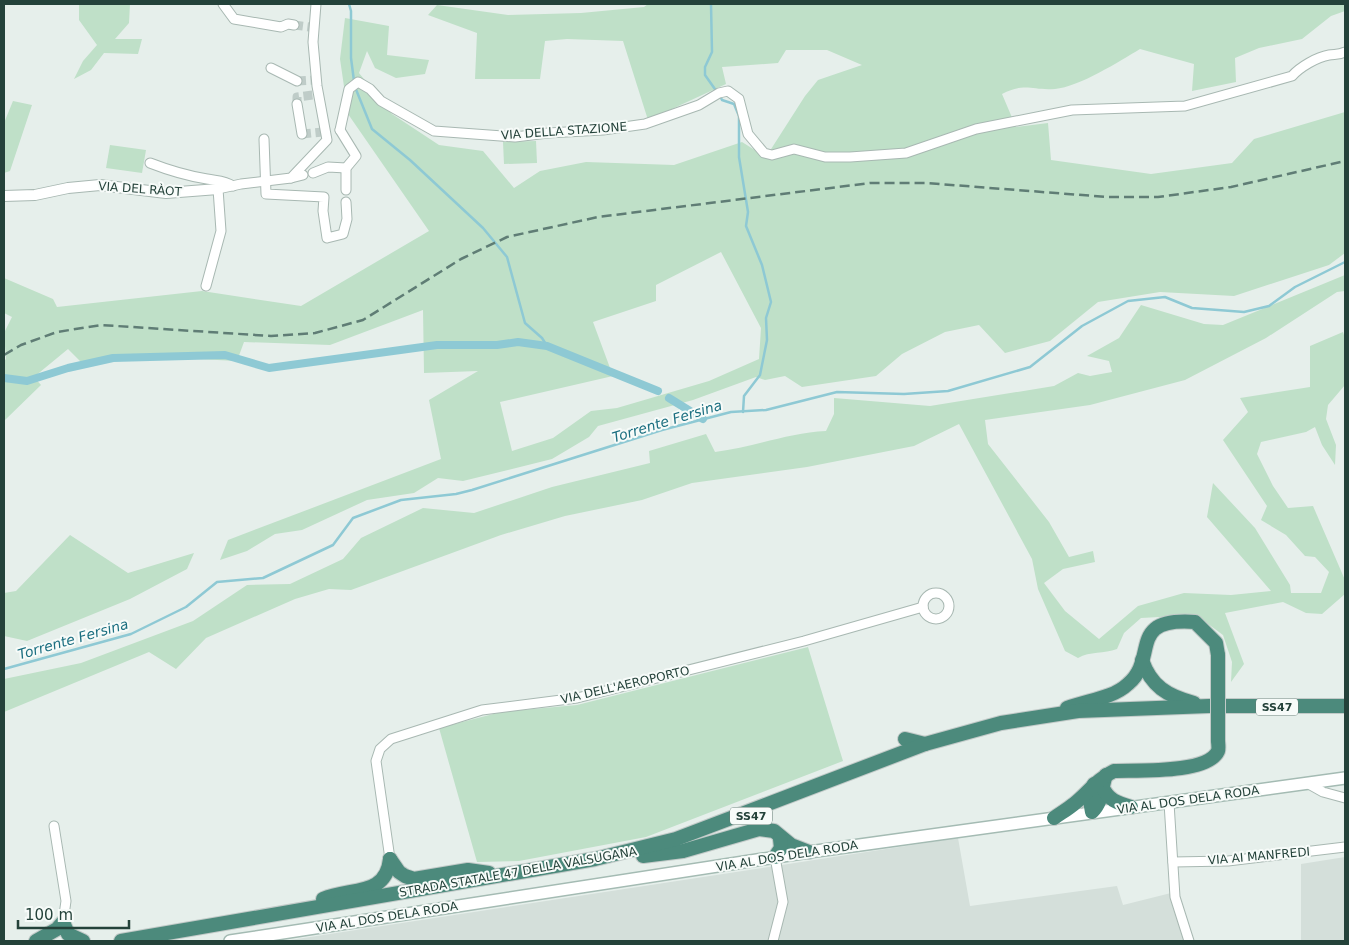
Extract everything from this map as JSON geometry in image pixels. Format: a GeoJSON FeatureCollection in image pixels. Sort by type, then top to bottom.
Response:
{"type":"FeatureCollection","features":[{"type":"Feature","properties":{"kind":"highway"},"geometry":{"type":"LineString","coordinates":[[1050,714],[1085,701],[1117,693],[1130,683],[1142,660],[1144,646],[1153,631],[1173,620],[1195,622],[1216,644],[1218,655],[1218,752],[1209,761],[1191,768],[1114,771],[1054,818]]}},
{"type":"Feature","properties":{"kind":"highway"},"geometry":{"type":"LineString","coordinates":[[1142,660],[1147,675],[1158,688],[1180,700],[1209,706]]}},
{"type":"Feature","properties":{"kind":"highway","name":"STRADA STATALE 47 DELLA VALSUGANA"},"geometry":{"type":"LineString","coordinates":[[121,941],[595,859],[676,839],[925,744],[1001,723],[1050,714],[1209,706],[1345,706]]}},
{"type":"Feature","properties":{"kind":"highway","name":"STRADA STATALE 47 DELLA VALSUGANA"},"geometry":{"type":"LineString","coordinates":[[155,941],[642,856],[940,745],[1001,728],[1083,714],[1345,712]]}},
{"type":"Feature","properties":{"kind":"highway"},"geometry":{"type":"LineString","coordinates":[[905,739],[925,744]]}},
{"type":"Feature","properties":{"kind":"highway"},"geometry":{"type":"LineString","coordinates":[[846,774],[854,760]]}},
{"type":"Feature","properties":{"kind":"highway"},"geometry":{"type":"LineString","coordinates":[[1100,782],[1106,795],[1115,802],[1131,807]]}},
{"type":"Feature","properties":{"kind":"highway"},"geometry":{"type":"LineString","coordinates":[[1092,812],[1099,806],[1102,797],[1100,782]]}},
{"type":"Feature","properties":{"kind":"highway"},"geometry":{"type":"LineString","coordinates":[[642,856],[683,851],[759,830],[774,831],[780,838],[809,852]]}},
{"type":"Feature","properties":{"kind":"highway"},"geometry":{"type":"LineString","coordinates":[[775,857],[781,848],[780,838]]}},
{"type":"Feature","properties":{"kind":"highway"},"geometry":{"type":"LineString","coordinates":[[390,859],[399,872],[414,879],[468,870],[505,875]]}},
{"type":"Feature","properties":{"kind":"highway"},"geometry":{"type":"LineString","coordinates":[[297,911],[332,896],[377,886],[389,872],[390,859]]}},
{"type":"Feature","properties":{"kind":"highway"},"geometry":{"type":"LineString","coordinates":[[36,941],[57,929],[64,922],[68,934],[83,941]]}},
{"type":"Feature","properties":{"kind":"main road","name":"VIA AL DOS DELA RODA"},"geometry":{"type":"LineString","coordinates":[[230,941],[809,852],[1345,778]]}},
{"type":"Feature","properties":{"kind":"street"},"geometry":{"type":"LineString","coordinates":[[223,4],[234,19],[281,27],[288,24],[294,25]]}},
{"type":"Feature","properties":{"kind":"street"},"geometry":{"type":"LineString","coordinates":[[291,178],[327,140],[316,94],[312,27],[316,4]]}},
{"type":"Feature","properties":{"kind":"street","name":"VIA DELLA STAZIONE"},"geometry":{"type":"LineString","coordinates":[[340,130],[348,88],[358,82],[370,89],[381,101],[434,131],[515,137],[603,130],[645,124],[699,105],[728,91],[739,99],[748,134],[764,153],[772,155],[794,149],[825,157],[850,158],[906,153],[976,129],[1072,110],[1185,106],[1292,76],[1304,66],[1328,55],[1338,55],[1345,52]]}},
{"type":"Feature","properties":{"kind":"street"},"geometry":{"type":"LineString","coordinates":[[271,68],[297,81]]}},
{"type":"Feature","properties":{"kind":"street"},"geometry":{"type":"LineString","coordinates":[[297,104],[302,134]]}},
{"type":"Feature","properties":{"kind":"street"},"geometry":{"type":"LineString","coordinates":[[324,131],[340,130],[356,156],[346,168],[346,190]]}},
{"type":"Feature","properties":{"kind":"street"},"geometry":{"type":"LineString","coordinates":[[264,139],[266,194],[324,197],[323,211],[327,238],[344,234],[347,218],[346,202]]}},
{"type":"Feature","properties":{"kind":"street"},"geometry":{"type":"LineString","coordinates":[[150,162],[163,168],[207,179],[227,181],[233,186]]}},
{"type":"Feature","properties":{"kind":"street"},"geometry":{"type":"LineString","coordinates":[[206,286],[221,231],[218,189],[291,178],[328,167],[346,168]]}},
{"type":"Feature","properties":{"kind":"street","name":"VIA DEL RÀOT"},"geometry":{"type":"LineString","coordinates":[[4,196],[35,195],[68,188],[100,186],[166,193],[218,189]]}},
{"type":"Feature","properties":{"kind":"street","name":"VIA DELL'AEROPORTO"},"geometry":{"type":"LineString","coordinates":[[390,859],[376,761],[380,749],[390,739],[482,710],[577,698],[804,641],[923,608]]}},
{"type":"Feature","properties":{"kind":"street"},"geometry":{"type":"LineString","coordinates":[[1307,783],[1323,792],[1345,798]]}},
{"type":"Feature","properties":{"kind":"street"},"geometry":{"type":"LineString","coordinates":[[1169,803],[1175,898],[1189,941]]}},
{"type":"Feature","properties":{"kind":"street"},"geometry":{"type":"LineString","coordinates":[[54,826],[66,902],[64,922]]}},
{"type":"Feature","properties":{"kind":"street","name":"VIA AI MANFREDI"},"geometry":{"type":"LineString","coordinates":[[1173,862],[1228,861],[1345,847]]}},
{"type":"Feature","properties":{"kind":"street"},"geometry":{"type":"LineString","coordinates":[[773,941],[783,902],[775,857]]}},
{"type":"Feature","properties":{"kind":"shaded area"},"geometry":{"type":"Polygon","coordinates":[[[958,838],[970,906],[1117,886],[1123,905],[1171,893],[1185,941],[284,941],[958,838]]]}},
{"type":"Feature","properties":{"kind":"shaded area"},"geometry":{"type":"Polygon","coordinates":[[[1345,857],[1345,941],[1301,941],[1301,864],[1345,857]]]}},
{"type":"Feature","properties":{"kind":"green space"},"geometry":{"type":"Polygon","coordinates":[[[79,4],[130,4],[129,23],[115,39],[142,39],[138,54],[104,53],[91,70],[74,79],[83,61],[97,45],[79,20],[79,4]]]}},
{"type":"Feature","properties":{"kind":"green space"},"geometry":{"type":"Polygon","coordinates":[[[648,4],[1345,4],[1345,11],[1331,16],[1302,39],[1259,48],[1235,58],[1236,82],[1192,91],[1194,64],[1140,49],[1076,84],[1055,89],[1017,88],[1002,94],[1016,127],[1048,123],[1051,160],[1151,174],[1232,163],[1254,139],[1345,112],[1345,253],[1329,265],[1234,296],[1160,292],[1098,302],[1050,341],[1005,353],[979,325],[945,332],[902,354],[876,376],[802,387],[785,376],[765,380],[756,377],[693,400],[598,426],[589,437],[552,459],[463,481],[438,478],[414,493],[367,500],[302,530],[275,534],[247,551],[220,560],[228,540],[441,459],[429,400],[478,371],[424,373],[423,310],[330,345],[244,342],[237,361],[118,355],[82,363],[68,349],[34,377],[41,385],[4,421],[4,361],[6,359],[4,333],[12,317],[4,313],[4,278],[53,299],[57,307],[202,291],[301,306],[429,231],[348,114],[340,59],[345,18],[389,26],[387,55],[429,60],[425,74],[396,78],[375,68],[367,51],[359,73],[392,114],[439,145],[483,151],[514,188],[540,171],[586,162],[674,165],[742,142],[766,157],[805,96],[818,80],[862,65],[827,50],[786,50],[778,63],[722,67],[726,84],[648,120],[623,41],[567,39],[545,41],[540,79],[475,79],[477,33],[428,15],[437,5],[508,15],[581,13],[644,7],[648,4]],[[721,252],[656,285],[656,301],[593,322],[613,376],[500,402],[512,451],[553,438],[591,411],[617,408],[709,381],[759,359],[761,328],[721,252]]]}},
{"type":"Feature","properties":{"kind":"green space"},"geometry":{"type":"Polygon","coordinates":[[[13,101],[32,105],[10,171],[4,173],[4,123],[13,101]]]}},
{"type":"Feature","properties":{"kind":"green space"},"geometry":{"type":"Polygon","coordinates":[[[536,141],[537,163],[504,164],[503,142],[536,141]]]}},
{"type":"Feature","properties":{"kind":"green space"},"geometry":{"type":"Polygon","coordinates":[[[110,145],[146,150],[142,173],[106,168],[110,145]]]}},
{"type":"Feature","properties":{"kind":"green space"},"geometry":{"type":"Polygon","coordinates":[[[1345,275],[1345,291],[1337,292],[1266,338],[1185,380],[1090,405],[985,420],[988,444],[1049,522],[1069,557],[1093,551],[1095,562],[1063,569],[1044,583],[1065,611],[1099,639],[1138,606],[1184,593],[1231,595],[1271,591],[1207,517],[1213,483],[1255,528],[1290,585],[1291,593],[1321,593],[1329,572],[1315,557],[1305,556],[1286,535],[1261,520],[1267,506],[1223,440],[1248,412],[1240,398],[1310,387],[1310,346],[1343,332],[1345,338],[1345,385],[1328,405],[1326,419],[1336,445],[1335,465],[1322,445],[1315,427],[1306,432],[1261,442],[1257,454],[1273,486],[1288,508],[1313,506],[1345,580],[1345,594],[1322,614],[1306,613],[1283,602],[1225,613],[1244,664],[1231,682],[1232,662],[1223,635],[1196,615],[1141,618],[1124,633],[1117,649],[1112,651],[1087,654],[1078,658],[1065,651],[1038,589],[1032,559],[959,424],[914,446],[807,467],[692,483],[642,500],[565,516],[501,535],[351,590],[329,589],[295,599],[206,638],[176,669],[149,652],[4,712],[4,679],[81,663],[193,621],[247,585],[290,584],[343,559],[361,538],[423,508],[474,513],[552,487],[650,463],[649,451],[706,434],[715,452],[798,434],[826,431],[834,414],[834,398],[930,406],[1054,386],[1078,373],[1090,376],[1112,372],[1109,361],[1087,356],[1119,338],[1141,305],[1204,324],[1223,325],[1345,275]]]}},
{"type":"Feature","properties":{"kind":"green space"},"geometry":{"type":"Polygon","coordinates":[[[70,535],[128,573],[194,553],[187,569],[130,599],[27,641],[4,636],[4,593],[16,591],[70,535]]]}},
{"type":"Feature","properties":{"kind":"green space"},"geometry":{"type":"Polygon","coordinates":[[[808,647],[843,761],[646,837],[519,861],[477,862],[439,728],[501,712],[577,705],[808,647]]]}},
{"type":"Feature","properties":{"kind":"waterway"},"geometry":{"type":"LineString","coordinates":[[349,4],[351,11],[351,58],[354,81]]}},
{"type":"Feature","properties":{"kind":"waterway"},"geometry":{"type":"LineString","coordinates":[[711,4],[712,52],[705,67],[705,75],[717,92]]}},
{"type":"Feature","properties":{"kind":"waterway"},"geometry":{"type":"LineString","coordinates":[[355,87],[372,129],[410,160],[483,228],[507,257],[525,323],[542,338],[547,346]]}},
{"type":"Feature","properties":{"kind":"waterway"},"geometry":{"type":"LineString","coordinates":[[720,96],[722,100],[734,104],[739,116],[739,157],[748,212],[746,226],[762,265],[771,302],[766,318],[767,340],[760,375],[744,396],[743,412]]}},
{"type":"Feature","properties":{"kind":"waterway","name":"Torrente Fersina"},"geometry":{"type":"LineString","coordinates":[[4,669],[131,634],[186,607],[217,582],[263,578],[333,545],[353,518],[401,500],[456,494],[472,490],[662,430],[731,412],[766,410],[837,392],[904,394],[948,391],[1030,367],[1082,326],[1128,301],[1165,297],[1192,308],[1244,312],[1269,306],[1295,287],[1345,262]]}},
{"type":"Feature","properties":{"kind":"waterway"},"geometry":{"type":"LineString","coordinates":[[4,378],[27,381],[68,368],[113,358],[225,355],[269,368],[437,345],[497,345],[518,342],[547,346],[658,391]]}},
{"type":"Feature","properties":{"kind":"waterway"},"geometry":{"type":"LineString","coordinates":[[669,398],[703,419]]}},
{"type":"Feature","properties":{"kind":"tunnel"},"geometry":{"type":"LineString","coordinates":[[294,25],[310,27]]}},
{"type":"Feature","properties":{"kind":"tunnel"},"geometry":{"type":"LineString","coordinates":[[297,81],[313,80]]}},
{"type":"Feature","properties":{"kind":"tunnel"},"geometry":{"type":"LineString","coordinates":[[297,104],[297,97],[313,95]]}},
{"type":"Feature","properties":{"kind":"tunnel"},"geometry":{"type":"LineString","coordinates":[[302,134],[322,132]]}},
{"type":"Feature","properties":{"kind":"railway"},"geometry":{"type":"LineString","coordinates":[[4,355],[21,345],[57,332],[101,325],[271,336],[315,333],[363,320],[461,259],[507,237],[598,217],[870,183],[926,183],[1107,197],[1158,197],[1231,187],[1345,161]]}}]}
